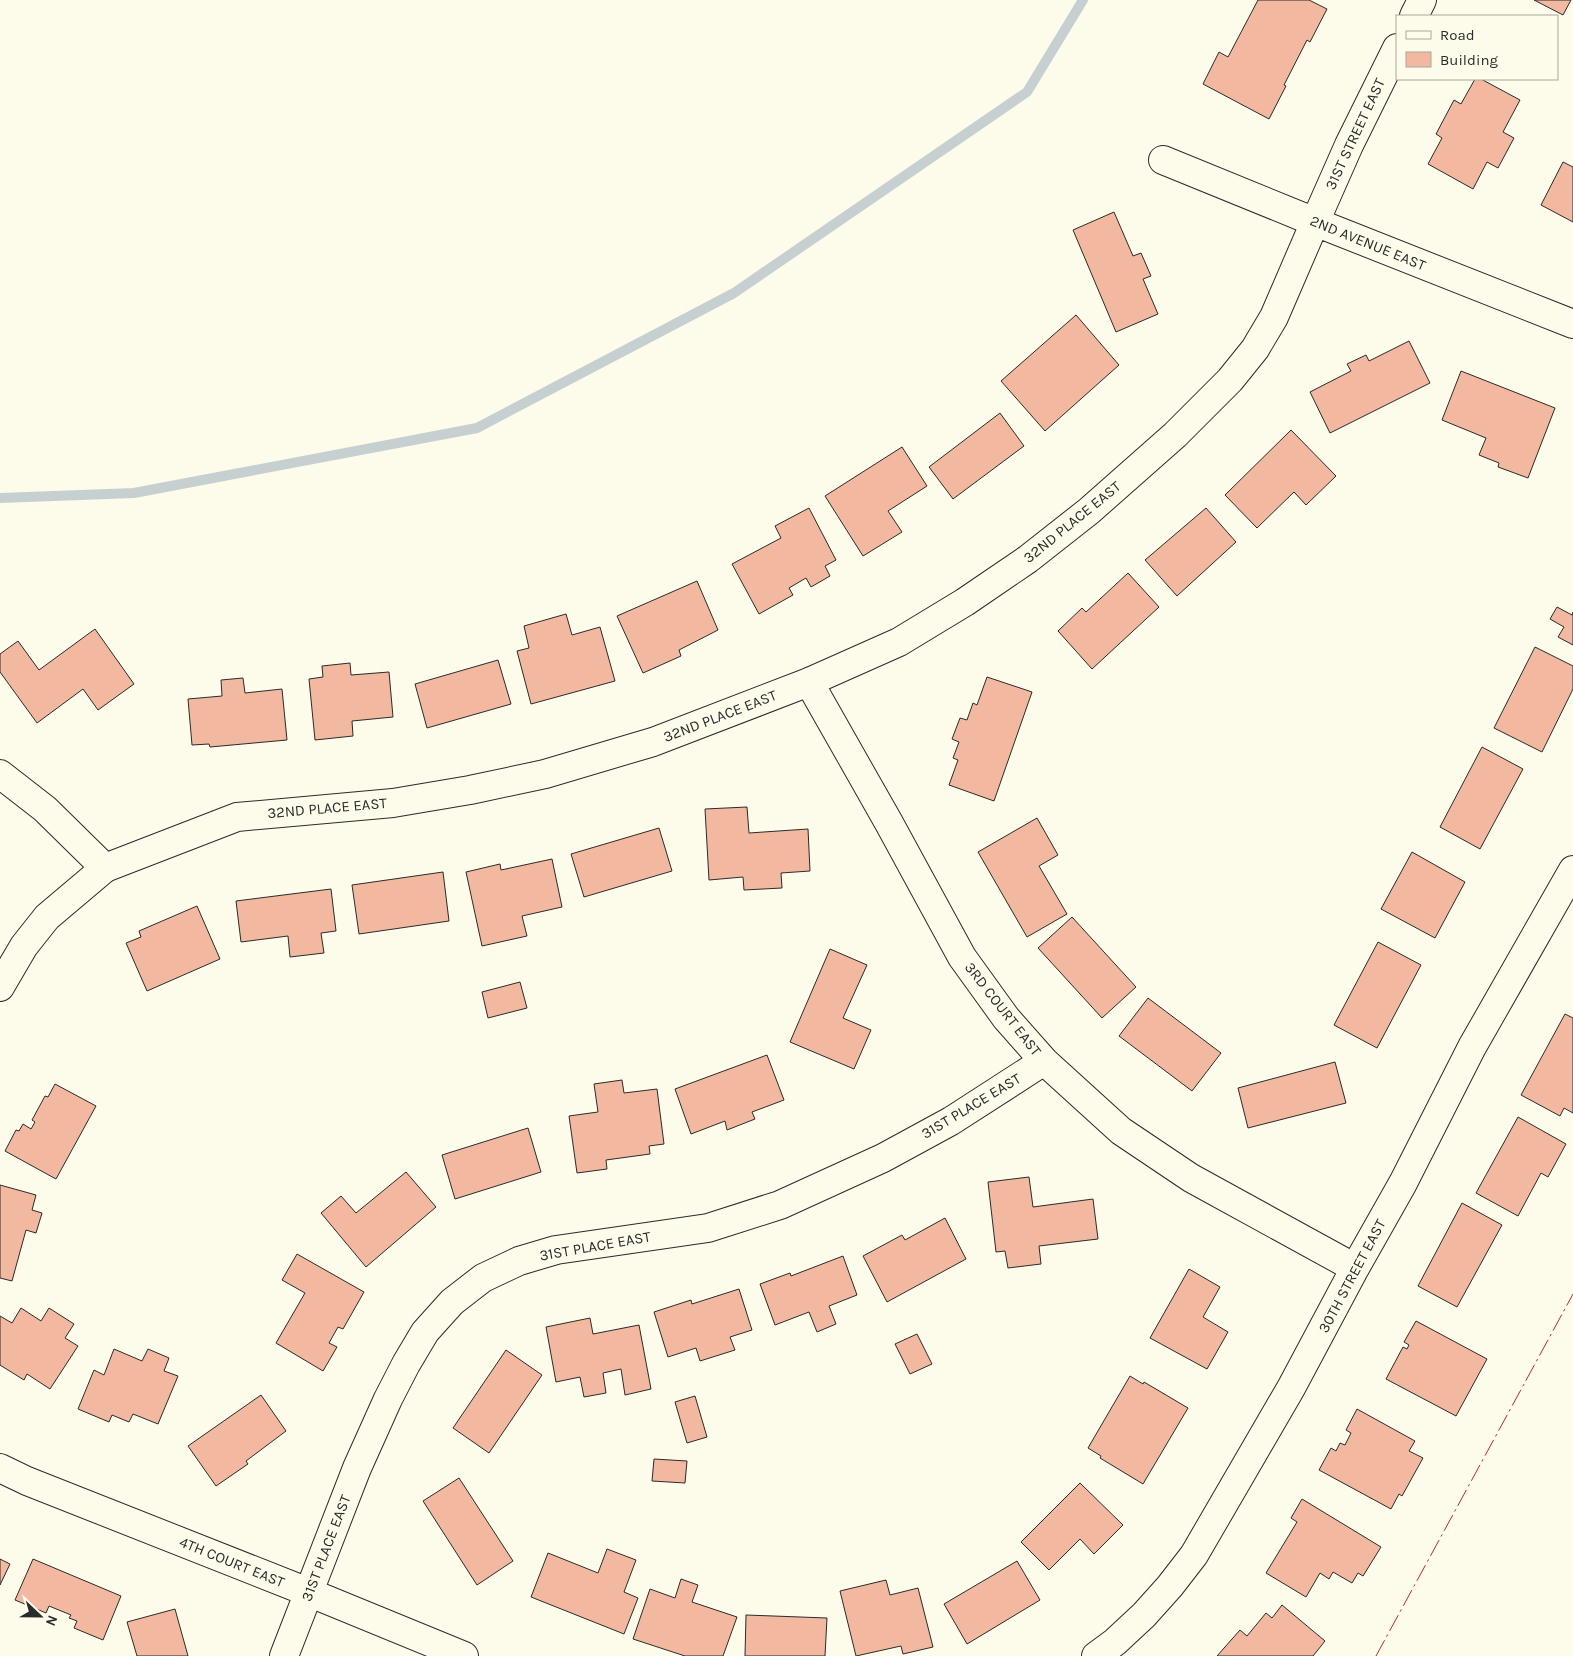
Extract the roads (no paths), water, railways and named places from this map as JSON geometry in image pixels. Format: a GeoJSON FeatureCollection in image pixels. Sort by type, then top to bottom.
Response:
{"type":"FeatureCollection","features":[{"type":"Feature","properties":{"kind":"street"},"geometry":{"type":"LineString","coordinates":[[1414,15],[1422,0]]}},
{"type":"Feature","properties":{"kind":"street","name":"31ST STREET EAST"},"geometry":{"type":"LineString","coordinates":[[1315,222],[1349,145],[1396,50]]}},
{"type":"Feature","properties":{"kind":"street","name":"2ND AVENUE EAST"},"geometry":{"type":"LineString","coordinates":[[1163,160],[1573,324]]}},
{"type":"Feature","properties":{"kind":"street","name":"32ND PLACE EAST"},"geometry":{"type":"LineString","coordinates":[[0,987],[24,946],[47,916],[105,868],[237,817],[353,805],[393,803],[470,790],[545,774],[653,742],[809,682],[899,642],[965,602],[1028,559],[1089,510],[1175,435],[1230,380],[1254,349],[1274,317],[1315,222]]}},
{"type":"Feature","properties":{"kind":"street","name":"3RD COURT EAST"},"geometry":{"type":"LineString","coordinates":[[809,682],[889,822],[962,957],[1006,1018],[1044,1061],[1121,1131],[1191,1178],[1355,1268]]}},
{"type":"Feature","properties":{"kind":"street"},"geometry":{"type":"LineString","coordinates":[[0,774],[45,809],[105,868]]}},
{"type":"Feature","properties":{"kind":"street","name":"30TH STREET EAST"},"geometry":{"type":"LineString","coordinates":[[1096,1656],[1116,1642],[1144,1616],[1194,1555],[1291,1388],[1403,1183],[1472,1047],[1573,870]]}},
{"type":"Feature","properties":{"kind":"street","name":"31ST PLACE EAST"},"geometry":{"type":"LineString","coordinates":[[284,1656],[357,1468],[406,1364],[425,1332],[452,1302],[484,1278],[519,1261],[556,1250],[708,1228],[780,1205],[883,1158],[950,1121],[1044,1061]]}},
{"type":"Feature","properties":{"kind":"street","name":"4TH COURT EAST"},"geometry":{"type":"LineString","coordinates":[[0,1468],[36,1485],[308,1592],[464,1656]]}},
{"type":"Feature","properties":{"kind":"waterway"},"geometry":{"type":"LineString","coordinates":[[0,498],[134,493],[477,428],[734,293],[1027,92],[1083,0]]}}]}
